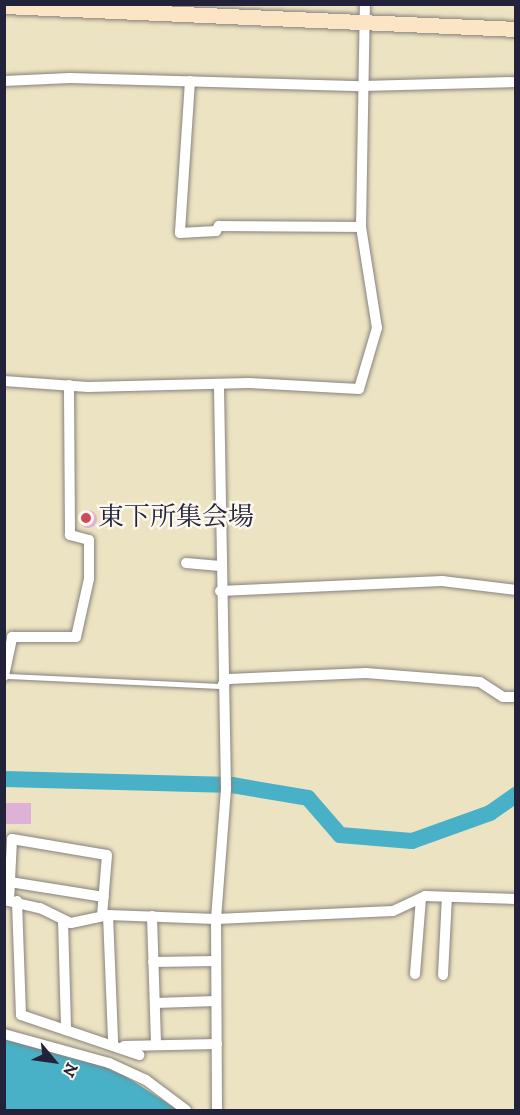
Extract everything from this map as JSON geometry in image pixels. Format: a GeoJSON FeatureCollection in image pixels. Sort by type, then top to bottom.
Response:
{"type":"FeatureCollection","features":[{"type":"Feature","properties":{"kind":"main road"},"geometry":{"type":"LineString","coordinates":[[4,6],[65,6],[516,29]]}},
{"type":"Feature","properties":{"kind":"street"},"geometry":{"type":"LineString","coordinates":[[4,381],[69,385],[219,384],[359,389],[377,328],[361,226],[367,153],[362,87],[365,4]]}},
{"type":"Feature","properties":{"kind":"street"},"geometry":{"type":"LineString","coordinates":[[4,81],[190,81],[362,87],[516,82]]}},
{"type":"Feature","properties":{"kind":"street"},"geometry":{"type":"LineString","coordinates":[[190,81],[180,233],[216,231],[219,226],[361,226]]}},
{"type":"Feature","properties":{"kind":"street"},"geometry":{"type":"LineString","coordinates":[[217,1110],[216,919],[226,786],[220,591],[219,384]]}},
{"type":"Feature","properties":{"kind":"street"},"geometry":{"type":"LineString","coordinates":[[6,676],[12,637],[76,637],[89,579],[89,540],[70,536],[69,385]]}},
{"type":"Feature","properties":{"kind":"street"},"geometry":{"type":"LineString","coordinates":[[186,563],[220,566]]}},
{"type":"Feature","properties":{"kind":"street"},"geometry":{"type":"LineString","coordinates":[[220,591],[442,581],[516,590]]}},
{"type":"Feature","properties":{"kind":"street"},"geometry":{"type":"LineString","coordinates":[[222,685],[228,679],[366,673],[480,682],[503,697],[516,698]]}},
{"type":"Feature","properties":{"kind":"street"},"geometry":{"type":"LineString","coordinates":[[117,1044],[105,915],[106,855],[12,840],[10,901],[21,1015],[117,1044],[139,1055]]}},
{"type":"Feature","properties":{"kind":"street"},"geometry":{"type":"LineString","coordinates":[[10,882],[104,897]]}},
{"type":"Feature","properties":{"kind":"street"},"geometry":{"type":"LineString","coordinates":[[443,975],[447,897]]}},
{"type":"Feature","properties":{"kind":"street"},"geometry":{"type":"LineString","coordinates":[[415,974],[414,945],[421,898]]}},
{"type":"Feature","properties":{"kind":"street"},"geometry":{"type":"LineString","coordinates":[[10,901],[63,920],[105,915],[216,919],[393,911],[421,898],[516,899]]}},
{"type":"Feature","properties":{"kind":"street"},"geometry":{"type":"LineString","coordinates":[[152,916],[156,1045]]}},
{"type":"Feature","properties":{"kind":"street"},"geometry":{"type":"LineString","coordinates":[[63,920],[66,1028]]}},
{"type":"Feature","properties":{"kind":"street"},"geometry":{"type":"LineString","coordinates":[[153,962],[216,961]]}},
{"type":"Feature","properties":{"kind":"street"},"geometry":{"type":"LineString","coordinates":[[154,1003],[216,1001]]}},
{"type":"Feature","properties":{"kind":"street"},"geometry":{"type":"LineString","coordinates":[[4,1034],[109,1064],[146,1080],[186,1110]]}},
{"type":"Feature","properties":{"kind":"street"},"geometry":{"type":"LineString","coordinates":[[117,1044],[217,1044]]}},
{"type":"Feature","properties":{"kind":"lane"},"geometry":{"type":"LineString","coordinates":[[6,676],[222,685]]}},
{"type":"Feature","properties":{"kind":"water"},"geometry":{"type":"Polygon","coordinates":[[[5,1038],[114,1069],[178,1110],[5,1110],[5,1038]]]}},
{"type":"Feature","properties":{"kind":"building","name":"東下所集会場"},"geometry":{"type":"Polygon","coordinates":[[[88,510],[94,513],[97,519],[94,525],[88,528],[82,525],[79,519],[82,513],[88,510]]]}},
{"type":"Feature","properties":{"kind":"building"},"geometry":{"type":"Polygon","coordinates":[[[4,803],[31,803],[31,824],[4,824],[4,803]]]}},
{"type":"Feature","properties":{"kind":"waterway"},"geometry":{"type":"LineString","coordinates":[[4,779],[232,785],[308,798],[340,835],[412,841],[490,813],[516,795]]}},
{"type":"Feature","properties":{"kind":"place","name":"東下所集会場"},"geometry":{"type":"Point","coordinates":[86,518]}}]}
